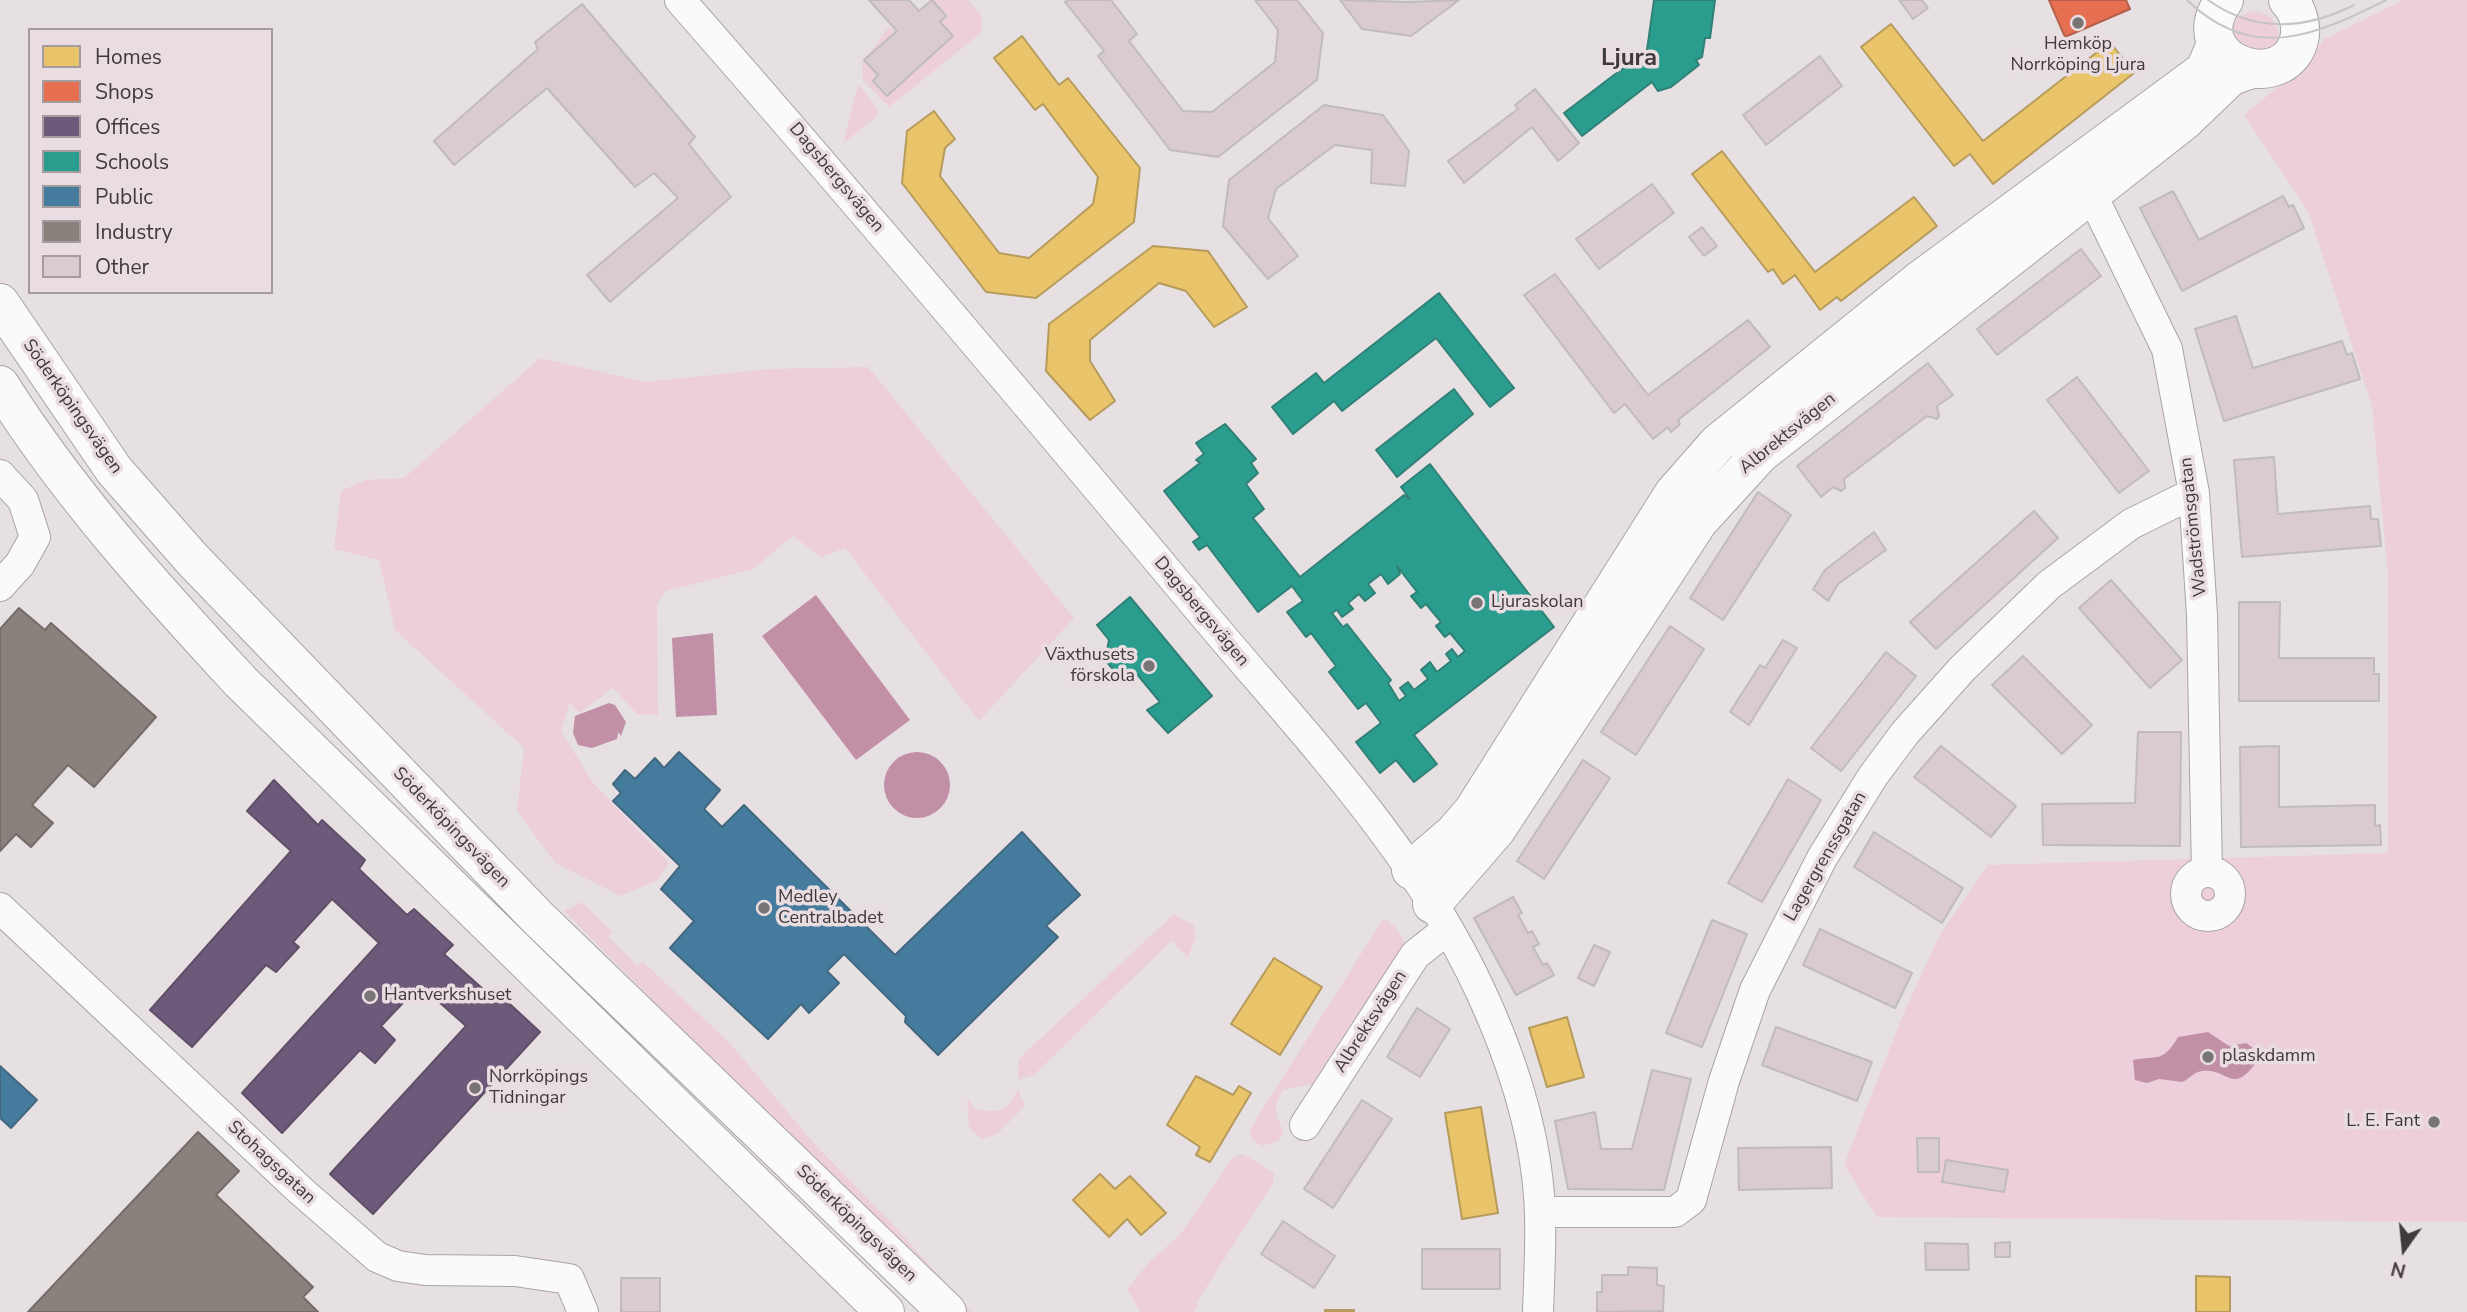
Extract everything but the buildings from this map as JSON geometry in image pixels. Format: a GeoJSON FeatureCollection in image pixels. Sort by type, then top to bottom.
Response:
{"type":"FeatureCollection","features":[{"type":"Feature","properties":{"kind":"main road"},"geometry":{"type":"LineString","coordinates":[[2224,0],[2214,21],[2216,44],[2225,57],[2252,69]]}},
{"type":"Feature","properties":{"kind":"main road","name":"Albrektsvägen"},"geometry":{"type":"LineString","coordinates":[[1411,870],[1453,834],[1473,811],[1674,493],[1718,443],[1920,280],[2083,178],[2184,121],[2231,76],[2252,69],[2265,69],[2287,58],[2299,36],[2303,6]]}},
{"type":"Feature","properties":{"kind":"main road","name":"Albrektsvägen"},"geometry":{"type":"LineString","coordinates":[[1440,916],[1460,868],[1496,830],[1698,522],[1736,478],[1760,454],[2205,70],[2216,44]]}},
{"type":"Feature","properties":{"kind":"main road","name":"Söderköpingsvägen"},"geometry":{"type":"LineString","coordinates":[[0,303],[114,470],[192,559],[538,918],[947,1312]]}},
{"type":"Feature","properties":{"kind":"main road"},"geometry":{"type":"LineString","coordinates":[[0,385],[87,506],[166,601],[240,681],[885,1312]]}},
{"type":"Feature","properties":{"kind":"street","name":"Dagsbergsvägen"},"geometry":{"type":"LineString","coordinates":[[680,0],[804,140],[1326,759],[1411,870],[1480,989],[1517,1086],[1534,1162],[1540,1212],[1538,1312]]}},
{"type":"Feature","properties":{"kind":"street","name":"Wadströmsgatan"},"geometry":{"type":"LineString","coordinates":[[2083,178],[2167,349],[2194,494],[2202,615],[2207,872]]}},
{"type":"Feature","properties":{"kind":"street"},"geometry":{"type":"LineString","coordinates":[[0,475],[23,500],[35,537],[20,564],[0,586]]}},
{"type":"Feature","properties":{"kind":"street","name":"Lagergrenssgatan"},"geometry":{"type":"LineString","coordinates":[[1540,1212],[1675,1212],[1691,1200],[1724,1081],[1755,990],[1822,858],[1873,776],[1905,733],[1962,669],[2049,585],[2131,524],[2194,494]]}},
{"type":"Feature","properties":{"kind":"street","name":"Stohagsgatan"},"geometry":{"type":"LineString","coordinates":[[0,908],[301,1191],[377,1257],[398,1266],[425,1270],[515,1271],[569,1279],[583,1312]]}},
{"type":"Feature","properties":{"kind":"street","name":"Albrektsvägen"},"geometry":{"type":"LineString","coordinates":[[1305,1125],[1440,916]]}},
{"type":"Feature","properties":{"kind":"shaded area"},"geometry":{"type":"Polygon","coordinates":[[[932,0],[968,0],[982,16],[981,33],[889,107],[863,80],[862,63],[889,27],[897,31],[865,60],[878,75],[873,81],[887,96],[946,16],[932,0]]]}},
{"type":"Feature","properties":{"kind":"shaded area"},"geometry":{"type":"Polygon","coordinates":[[[2403,0],[2467,0],[2467,1222],[1877,1217],[1844,1165],[1902,1017],[1940,934],[1988,865],[2388,853],[2388,575],[2372,406],[2308,211],[2244,115],[2302,67],[2324,39],[2403,0]]]}},
{"type":"Feature","properties":{"kind":"shaded area"},"geometry":{"type":"Polygon","coordinates":[[[2253,11],[2265,14],[2274,22],[2279,38],[2278,45],[2252,61],[2230,31],[2238,17],[2253,11]]]}},
{"type":"Feature","properties":{"kind":"shaded area"},"geometry":{"type":"Polygon","coordinates":[[[858,84],[877,108],[878,115],[843,144],[858,84]]]}},
{"type":"Feature","properties":{"kind":"shaded area"},"geometry":{"type":"Polygon","coordinates":[[[540,358],[645,382],[769,369],[868,367],[1074,618],[979,721],[845,548],[821,557],[793,536],[753,569],[666,591],[657,604],[658,715],[637,714],[613,688],[580,713],[570,703],[561,731],[593,783],[669,863],[658,880],[621,896],[555,863],[517,811],[524,748],[395,630],[379,560],[334,549],[341,491],[366,480],[404,478],[540,358]]]}},
{"type":"Feature","properties":{"kind":"shaded area"},"geometry":{"type":"Polygon","coordinates":[[[816,595],[910,720],[856,760],[762,636],[816,595]]]}},
{"type":"Feature","properties":{"kind":"shaded area"},"geometry":{"type":"Polygon","coordinates":[[[713,633],[717,715],[676,717],[672,638],[713,633]]]}},
{"type":"Feature","properties":{"kind":"shaded area"},"geometry":{"type":"Polygon","coordinates":[[[609,703],[615,705],[626,722],[621,736],[618,732],[617,739],[592,748],[578,745],[573,733],[575,716],[609,703]]]}},
{"type":"Feature","properties":{"kind":"shaded area"},"geometry":{"type":"Polygon","coordinates":[[[910,752],[924,752],[936,757],[945,766],[950,785],[948,798],[941,809],[924,818],[910,818],[898,813],[889,804],[884,792],[884,778],[889,766],[898,757],[910,752]]]}},
{"type":"Feature","properties":{"kind":"shaded area"},"geometry":{"type":"Polygon","coordinates":[[[582,902],[613,933],[608,937],[637,965],[643,962],[730,1043],[811,1140],[901,1233],[971,1312],[962,1312],[564,911],[582,902]]]}},
{"type":"Feature","properties":{"kind":"shaded area"},"geometry":{"type":"Polygon","coordinates":[[[1174,914],[1194,926],[1196,937],[1188,957],[1171,941],[1034,1075],[1018,1080],[1019,1059],[1174,914]]]}},
{"type":"Feature","properties":{"kind":"shaded area"},"geometry":{"type":"Polygon","coordinates":[[[1388,920],[1398,930],[1405,945],[1316,1083],[1283,1090],[1276,1106],[1284,1132],[1278,1141],[1263,1146],[1253,1141],[1250,1131],[1257,1118],[1382,921],[1388,920]]]}},
{"type":"Feature","properties":{"kind":"shaded area","name":"plaskdamm"},"geometry":{"type":"Polygon","coordinates":[[[2208,1032],[2229,1046],[2246,1043],[2252,1047],[2255,1064],[2241,1078],[2235,1079],[2211,1071],[2202,1071],[2182,1082],[2159,1079],[2147,1083],[2135,1080],[2133,1060],[2164,1054],[2178,1037],[2208,1032]]]}},
{"type":"Feature","properties":{"kind":"shaded area"},"geometry":{"type":"Polygon","coordinates":[[[1018,1088],[1025,1106],[997,1134],[981,1139],[969,1128],[967,1099],[976,1109],[997,1111],[1011,1101],[1018,1088]]]}},
{"type":"Feature","properties":{"kind":"shaded area"},"geometry":{"type":"Polygon","coordinates":[[[1243,1154],[1274,1173],[1273,1183],[1200,1297],[1194,1312],[1140,1312],[1127,1289],[1151,1260],[1180,1235],[1232,1158],[1243,1154]]]}},
{"type":"Feature","properties":{"kind":"tram line"},"geometry":{"type":"LineString","coordinates":[[2187,0],[2212,20],[2236,32],[2261,37],[2285,37],[2310,32],[2335,24],[2386,0]]}},
{"type":"Feature","properties":{"kind":"tram line"},"geometry":{"type":"LineString","coordinates":[[2208,0],[2243,18],[2280,24],[2317,19],[2354,5]]}},
{"type":"Feature","properties":{"kind":"place","name":"Hemköp Norrköping Ljura"},"geometry":{"type":"Point","coordinates":[2078,23]}},
{"type":"Feature","properties":{"kind":"place","name":"Ljuraskolan"},"geometry":{"type":"Point","coordinates":[1477,603]}},
{"type":"Feature","properties":{"kind":"place","name":"Växthusets förskola"},"geometry":{"type":"Point","coordinates":[1149,666]}},
{"type":"Feature","properties":{"kind":"place","name":"Medley Centralbadet"},"geometry":{"type":"Point","coordinates":[764,908]}},
{"type":"Feature","properties":{"kind":"place","name":"Hantverkshuset"},"geometry":{"type":"Point","coordinates":[370,996]}},
{"type":"Feature","properties":{"kind":"place","name":"plaskdamm"},"geometry":{"type":"Point","coordinates":[2208,1057]}},
{"type":"Feature","properties":{"kind":"place","name":"Norrköpings Tidningar"},"geometry":{"type":"Point","coordinates":[475,1088]}},
{"type":"Feature","properties":{"kind":"place","name":"L. E. Fant"},"geometry":{"type":"Point","coordinates":[2434,1122]}},
{"type":"Feature","properties":{"kind":"district","name":"Ljura"},"geometry":{"type":"Point","coordinates":[1629,59]}}]}
